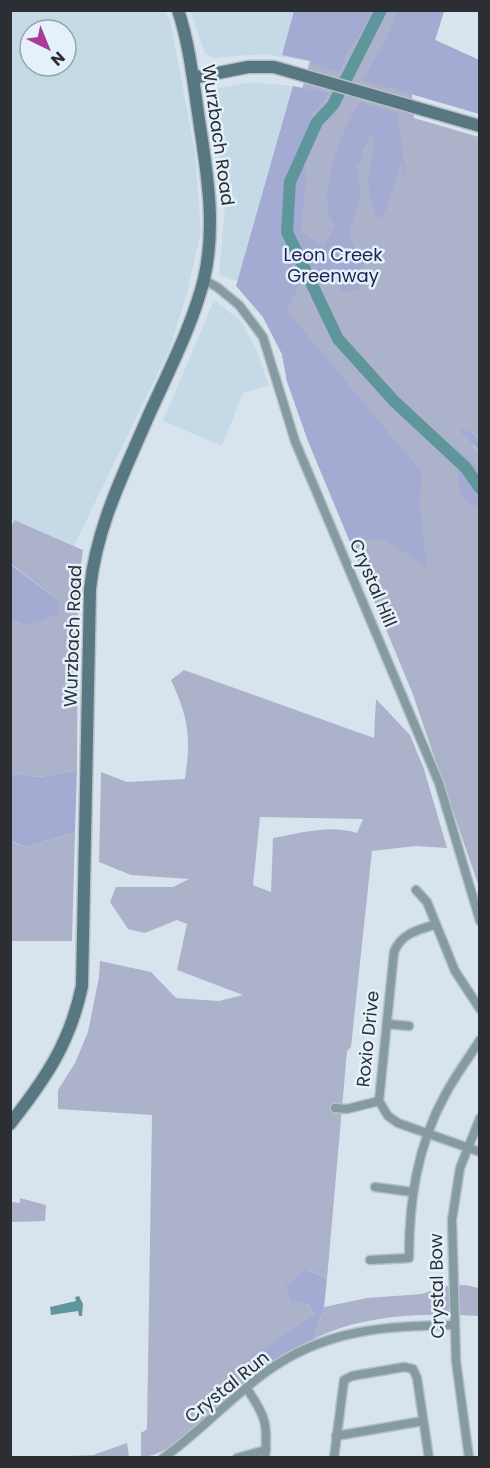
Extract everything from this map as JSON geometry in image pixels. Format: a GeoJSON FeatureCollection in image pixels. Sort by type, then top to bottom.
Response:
{"type":"FeatureCollection","features":[{"type":"Feature","properties":{"kind":"main road","name":"Wurzbach Road"},"geometry":{"type":"LineString","coordinates":[[10,1124],[48,1074],[59,1055],[68,1035],[82,986],[90,589],[97,543],[204,280],[211,231],[211,207],[193,78],[178,10]]}},
{"type":"Feature","properties":{"kind":"main road"},"geometry":{"type":"LineString","coordinates":[[193,78],[262,66],[314,77],[480,126]]}},
{"type":"Feature","properties":{"kind":"street","name":"Crystal Hill"},"geometry":{"type":"LineString","coordinates":[[204,280],[217,287],[239,305],[262,337],[295,441],[435,772],[480,921]]}},
{"type":"Feature","properties":{"kind":"street"},"geometry":{"type":"LineString","coordinates":[[416,890],[427,902],[454,972],[480,1010]]}},
{"type":"Feature","properties":{"kind":"street","name":"Roxio Drive"},"geometry":{"type":"LineString","coordinates":[[434,925],[411,932],[397,944],[394,952],[379,1101],[388,1116],[398,1123],[480,1152]]}},
{"type":"Feature","properties":{"kind":"street"},"geometry":{"type":"LineString","coordinates":[[387,1024],[409,1026]]}},
{"type":"Feature","properties":{"kind":"street"},"geometry":{"type":"LineString","coordinates":[[369,1260],[409,1258],[412,1192],[427,1135],[444,1097],[480,1040]]}},
{"type":"Feature","properties":{"kind":"street"},"geometry":{"type":"LineString","coordinates":[[335,1108],[347,1109],[379,1101]]}},
{"type":"Feature","properties":{"kind":"street","name":"Crystal Bow"},"geometry":{"type":"LineString","coordinates":[[469,1458],[456,1361],[452,1220],[455,1194],[467,1147],[480,1118]]}},
{"type":"Feature","properties":{"kind":"street"},"geometry":{"type":"LineString","coordinates":[[375,1187],[412,1192]]}},
{"type":"Feature","properties":{"kind":"street","name":"Crystal Run"},"geometry":{"type":"LineString","coordinates":[[163,1458],[266,1372],[328,1339],[383,1327],[455,1325]]}},
{"type":"Feature","properties":{"kind":"street"},"geometry":{"type":"LineString","coordinates":[[334,1458],[344,1380],[352,1376],[404,1367],[410,1368],[417,1378],[429,1458]]}},
{"type":"Feature","properties":{"kind":"street"},"geometry":{"type":"LineString","coordinates":[[237,1458],[265,1454],[268,1431],[262,1410],[247,1389]]}},
{"type":"Feature","properties":{"kind":"street"},"geometry":{"type":"LineString","coordinates":[[336,1436],[423,1421]]}},
{"type":"Feature","properties":{"kind":"shaded area"},"geometry":{"type":"Polygon","coordinates":[[[11,11],[165,11],[170,20],[195,152],[201,231],[187,293],[170,348],[74,546],[11,519],[11,11]]]}},
{"type":"Feature","properties":{"kind":"shaded area"},"geometry":{"type":"Polygon","coordinates":[[[190,11],[324,11],[310,61],[263,54],[213,58],[205,53],[190,11]]]}},
{"type":"Feature","properties":{"kind":"shaded area"},"geometry":{"type":"Polygon","coordinates":[[[251,82],[293,86],[238,281],[219,275],[225,205],[210,94],[214,89],[251,82]]]}},
{"type":"Feature","properties":{"kind":"shaded area"},"geometry":{"type":"Polygon","coordinates":[[[214,300],[241,321],[256,349],[269,386],[243,393],[222,446],[163,421],[214,300]]]}},
{"type":"Feature","properties":{"kind":"shaded area"},"geometry":{"type":"Polygon","coordinates":[[[79,1296],[83,1304],[82,1316],[79,1316],[78,1311],[51,1315],[50,1307],[76,1301],[75,1297],[79,1296]]]}},
{"type":"Feature","properties":{"kind":"green space"},"geometry":{"type":"Polygon","coordinates":[[[294,10],[375,11],[348,52],[339,73],[310,61],[282,55],[294,10]]]}},
{"type":"Feature","properties":{"kind":"green space"},"geometry":{"type":"Polygon","coordinates":[[[399,10],[444,11],[435,40],[479,60],[479,114],[363,80],[399,10]]]}},
{"type":"Feature","properties":{"kind":"green space","name":"Leon Creek Greenway"},"geometry":{"type":"Polygon","coordinates":[[[324,11],[444,11],[435,40],[479,60],[412,94],[414,118],[479,137],[479,439],[471,431],[473,446],[480,452],[479,887],[412,692],[308,441],[287,381],[282,354],[263,317],[238,281],[293,86],[302,89],[324,11]]]}},
{"type":"Feature","properties":{"kind":"green space"},"geometry":{"type":"Polygon","coordinates":[[[293,86],[329,93],[313,114],[302,146],[306,182],[301,232],[324,246],[335,225],[329,214],[327,199],[329,182],[339,145],[353,113],[360,102],[397,113],[407,183],[401,162],[386,210],[378,220],[369,192],[369,174],[374,148],[373,132],[363,150],[359,166],[356,164],[360,197],[350,234],[352,243],[362,259],[364,268],[360,270],[366,282],[358,290],[344,292],[329,277],[322,284],[304,274],[287,311],[421,471],[420,510],[427,567],[384,539],[350,541],[308,441],[287,381],[282,354],[263,317],[236,286],[293,86]]]}},
{"type":"Feature","properties":{"kind":"green space"},"geometry":{"type":"Polygon","coordinates":[[[460,429],[471,431],[479,439],[479,451],[462,434],[460,429]]]}},
{"type":"Feature","properties":{"kind":"green space"},"geometry":{"type":"Polygon","coordinates":[[[455,447],[479,468],[479,507],[475,508],[460,495],[455,447]]]}},
{"type":"Feature","properties":{"kind":"green space"},"geometry":{"type":"Polygon","coordinates":[[[14,520],[83,550],[78,584],[77,770],[40,777],[11,773],[11,621],[29,626],[58,600],[11,564],[10,530],[14,520]]]}},
{"type":"Feature","properties":{"kind":"green space"},"geometry":{"type":"Polygon","coordinates":[[[10,564],[58,600],[59,613],[29,626],[11,621],[10,564]]]}},
{"type":"Feature","properties":{"kind":"green space"},"geometry":{"type":"Polygon","coordinates":[[[184,670],[374,738],[376,699],[410,735],[424,769],[447,848],[416,846],[372,851],[351,1047],[347,1051],[327,1279],[306,1269],[308,1304],[314,1314],[247,1361],[253,1375],[200,1425],[169,1447],[155,1454],[141,1457],[141,1433],[147,1429],[152,1115],[58,1109],[58,1090],[75,1063],[88,1032],[100,961],[151,972],[176,998],[219,1001],[243,995],[177,970],[187,924],[177,920],[145,933],[128,929],[110,902],[116,887],[173,887],[189,879],[131,875],[99,862],[101,772],[127,782],[185,779],[188,751],[187,728],[182,706],[171,680],[184,670]],[[260,817],[253,885],[271,892],[273,838],[326,829],[357,833],[363,819],[260,817]]]}},
{"type":"Feature","properties":{"kind":"green space"},"geometry":{"type":"Polygon","coordinates":[[[77,770],[75,832],[27,847],[11,841],[11,773],[40,777],[77,770]]]}},
{"type":"Feature","properties":{"kind":"green space"},"geometry":{"type":"Polygon","coordinates":[[[75,832],[72,941],[11,941],[10,841],[27,847],[75,832]]]}},
{"type":"Feature","properties":{"kind":"green space"},"geometry":{"type":"Polygon","coordinates":[[[11,1197],[12,1202],[20,1203],[20,1198],[46,1205],[45,1221],[11,1222],[11,1197]]]}},
{"type":"Feature","properties":{"kind":"green space"},"geometry":{"type":"Polygon","coordinates":[[[306,1269],[327,1279],[324,1307],[314,1339],[290,1351],[253,1375],[246,1361],[314,1314],[308,1304],[291,1301],[286,1285],[306,1269]]]}},
{"type":"Feature","properties":{"kind":"green space"},"geometry":{"type":"Polygon","coordinates":[[[465,1285],[479,1288],[479,1316],[395,1317],[353,1324],[314,1339],[324,1307],[367,1298],[422,1294],[444,1286],[465,1285]]]}},
{"type":"Feature","properties":{"kind":"green space"},"geometry":{"type":"Polygon","coordinates":[[[127,1443],[129,1457],[46,1457],[93,1455],[127,1443]]]}},
{"type":"Feature","properties":{"kind":"waterway"},"geometry":{"type":"LineString","coordinates":[[381,10],[333,105],[317,122],[290,182],[287,232],[338,339],[394,401],[466,468],[480,488]]}}]}
